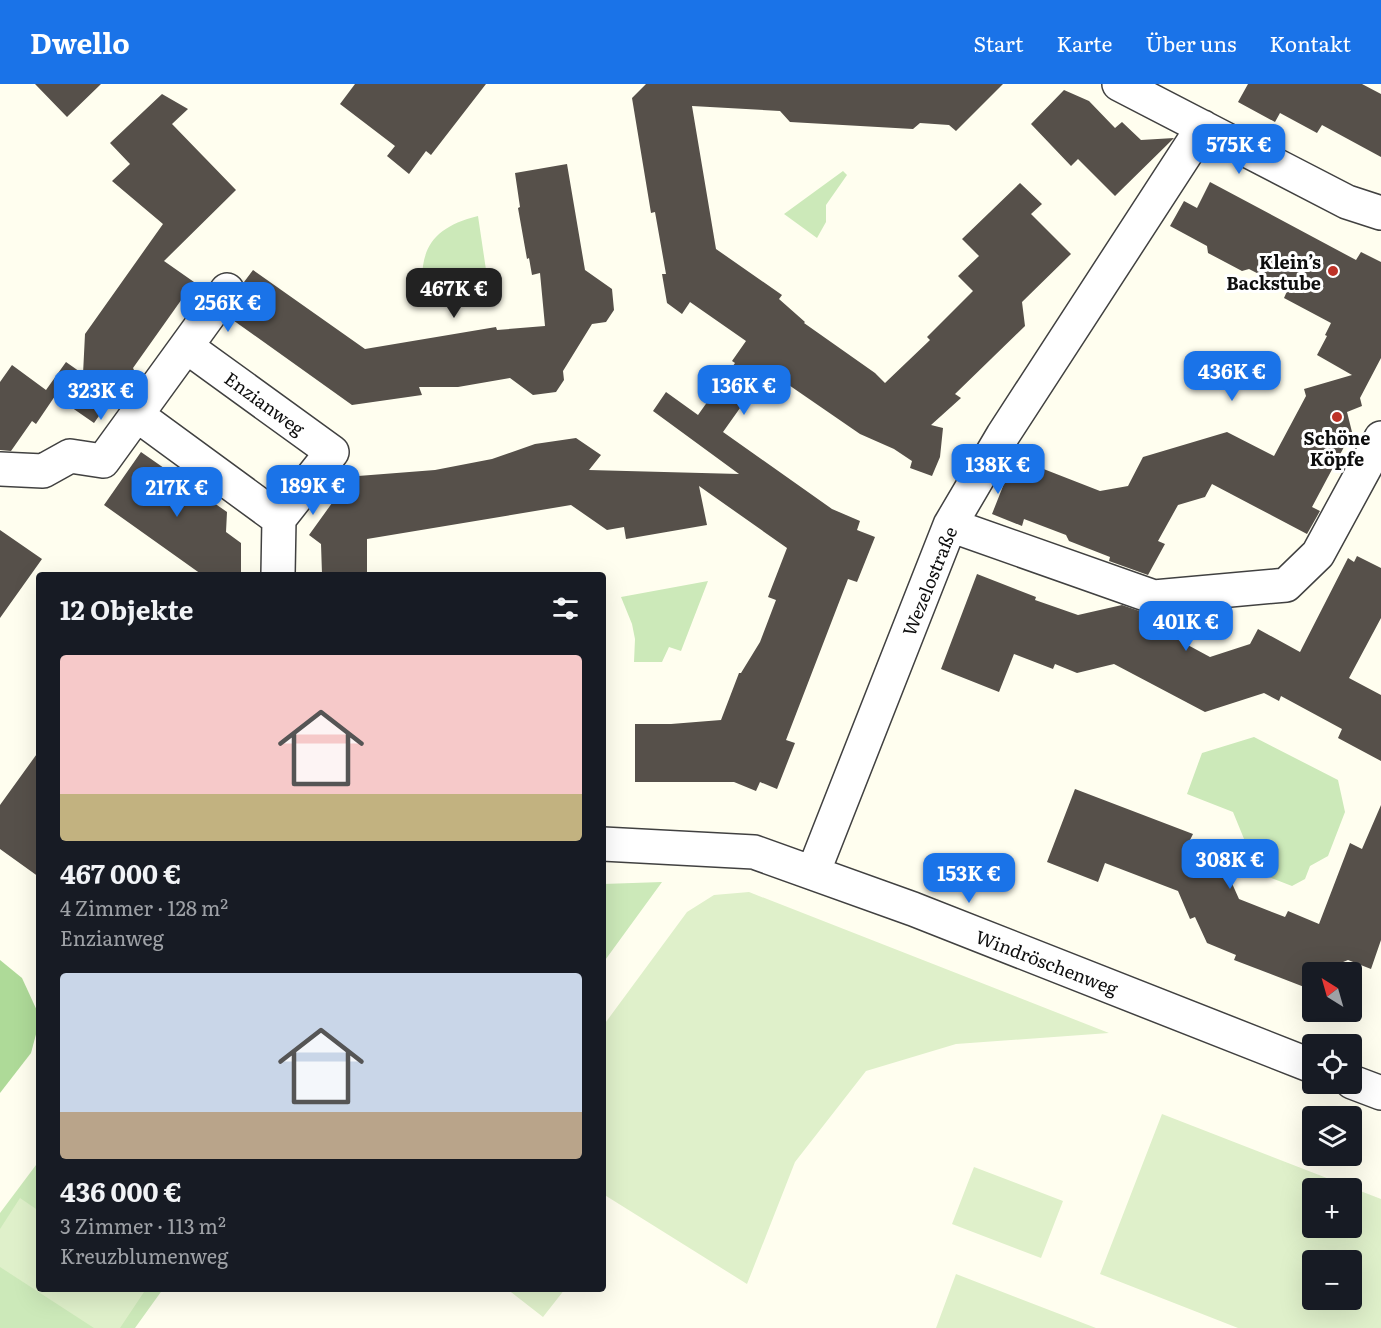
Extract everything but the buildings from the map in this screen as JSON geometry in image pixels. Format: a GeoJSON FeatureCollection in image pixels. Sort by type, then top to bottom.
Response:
{"type":"FeatureCollection","features":[{"type":"Feature","properties":{"kind":"street"},"geometry":{"type":"LineString","coordinates":[[1119,84],[1347,202],[1381,213]]}},
{"type":"Feature","properties":{"kind":"street","name":"Wezelostraße"},"geometry":{"type":"LineString","coordinates":[[813,873],[950,525],[1003,435],[1203,127]]}},
{"type":"Feature","properties":{"kind":"street"},"geometry":{"type":"LineString","coordinates":[[0,469],[43,471],[70,456],[103,461],[227,290]]}},
{"type":"Feature","properties":{"kind":"street","name":"Enzianweg"},"geometry":{"type":"LineString","coordinates":[[187,346],[332,452],[279,519]]}},
{"type":"Feature","properties":{"kind":"street"},"geometry":{"type":"LineString","coordinates":[[137,415],[279,519],[278,572]]}},
{"type":"Feature","properties":{"kind":"street"},"geometry":{"type":"LineString","coordinates":[[950,525],[1154,597],[1286,585],[1318,554],[1381,438]]}},
{"type":"Feature","properties":{"kind":"street","name":"Windröschenweg"},"geometry":{"type":"LineString","coordinates":[[606,844],[754,852],[913,909],[1302,1062]]}},
{"type":"Feature","properties":{"kind":"street"},"geometry":{"type":"LineString","coordinates":[[1362,1086],[1381,1093]]}},
{"type":"Feature","properties":{"kind":"green space"},"geometry":{"type":"Polygon","coordinates":[[[843,171],[847,175],[826,205],[826,222],[817,238],[784,214],[843,171]]]}},
{"type":"Feature","properties":{"kind":"green space"},"geometry":{"type":"Polygon","coordinates":[[[478,216],[489,290],[424,301],[423,269],[430,245],[448,228],[478,216]]]}},
{"type":"Feature","properties":{"kind":"green space"},"geometry":{"type":"Polygon","coordinates":[[[708,581],[681,651],[669,647],[662,662],[634,662],[635,639],[632,624],[621,597],[708,581]]]}},
{"type":"Feature","properties":{"kind":"green space"},"geometry":{"type":"Polygon","coordinates":[[[1254,737],[1338,780],[1345,812],[1328,856],[1310,866],[1305,879],[1292,886],[1258,873],[1233,812],[1187,794],[1202,753],[1254,737]]]}},
{"type":"Feature","properties":{"kind":"green space"},"geometry":{"type":"Polygon","coordinates":[[[662,882],[606,959],[606,884],[662,882]]]}},
{"type":"Feature","properties":{"kind":"green space"},"geometry":{"type":"Polygon","coordinates":[[[749,892],[1109,1033],[956,1044],[866,1071],[795,1162],[747,1284],[606,1196],[606,1022],[687,912],[714,895],[749,892]]]}},
{"type":"Feature","properties":{"kind":"green space"},"geometry":{"type":"Polygon","coordinates":[[[0,960],[22,978],[36,1008],[36,1034],[31,1053],[0,1093],[0,960]]]}},
{"type":"Feature","properties":{"kind":"green space"},"geometry":{"type":"Polygon","coordinates":[[[1162,1114],[1327,1178],[1302,1178],[1302,1238],[1362,1238],[1362,1192],[1381,1199],[1381,1328],[1238,1328],[1100,1274],[1162,1114]]]}},
{"type":"Feature","properties":{"kind":"green space"},"geometry":{"type":"Polygon","coordinates":[[[36,1165],[36,1292],[161,1292],[135,1328],[0,1328],[0,1213],[36,1165]]]}},
{"type":"Feature","properties":{"kind":"green space"},"geometry":{"type":"Polygon","coordinates":[[[974,1167],[1063,1201],[1041,1258],[952,1224],[974,1167]]]}},
{"type":"Feature","properties":{"kind":"green space"},"geometry":{"type":"Polygon","coordinates":[[[20,1198],[36,1209],[36,1290],[0,1267],[0,1229],[20,1198]]]}},
{"type":"Feature","properties":{"kind":"green space"},"geometry":{"type":"Polygon","coordinates":[[[956,1274],[1096,1328],[936,1328],[956,1274]]]}},
{"type":"Feature","properties":{"kind":"green space"},"geometry":{"type":"Polygon","coordinates":[[[39,1292],[144,1292],[120,1328],[94,1328],[39,1292]]]}},
{"type":"Feature","properties":{"kind":"green space"},"geometry":{"type":"Polygon","coordinates":[[[511,1292],[563,1292],[543,1317],[511,1292]]]}},
{"type":"Feature","properties":{"kind":"place","name":"Klein’s Backstube"},"geometry":{"type":"Point","coordinates":[1333,271]}},
{"type":"Feature","properties":{"kind":"place","name":"Schöne Köpfe"},"geometry":{"type":"Point","coordinates":[1337,417]}}]}
